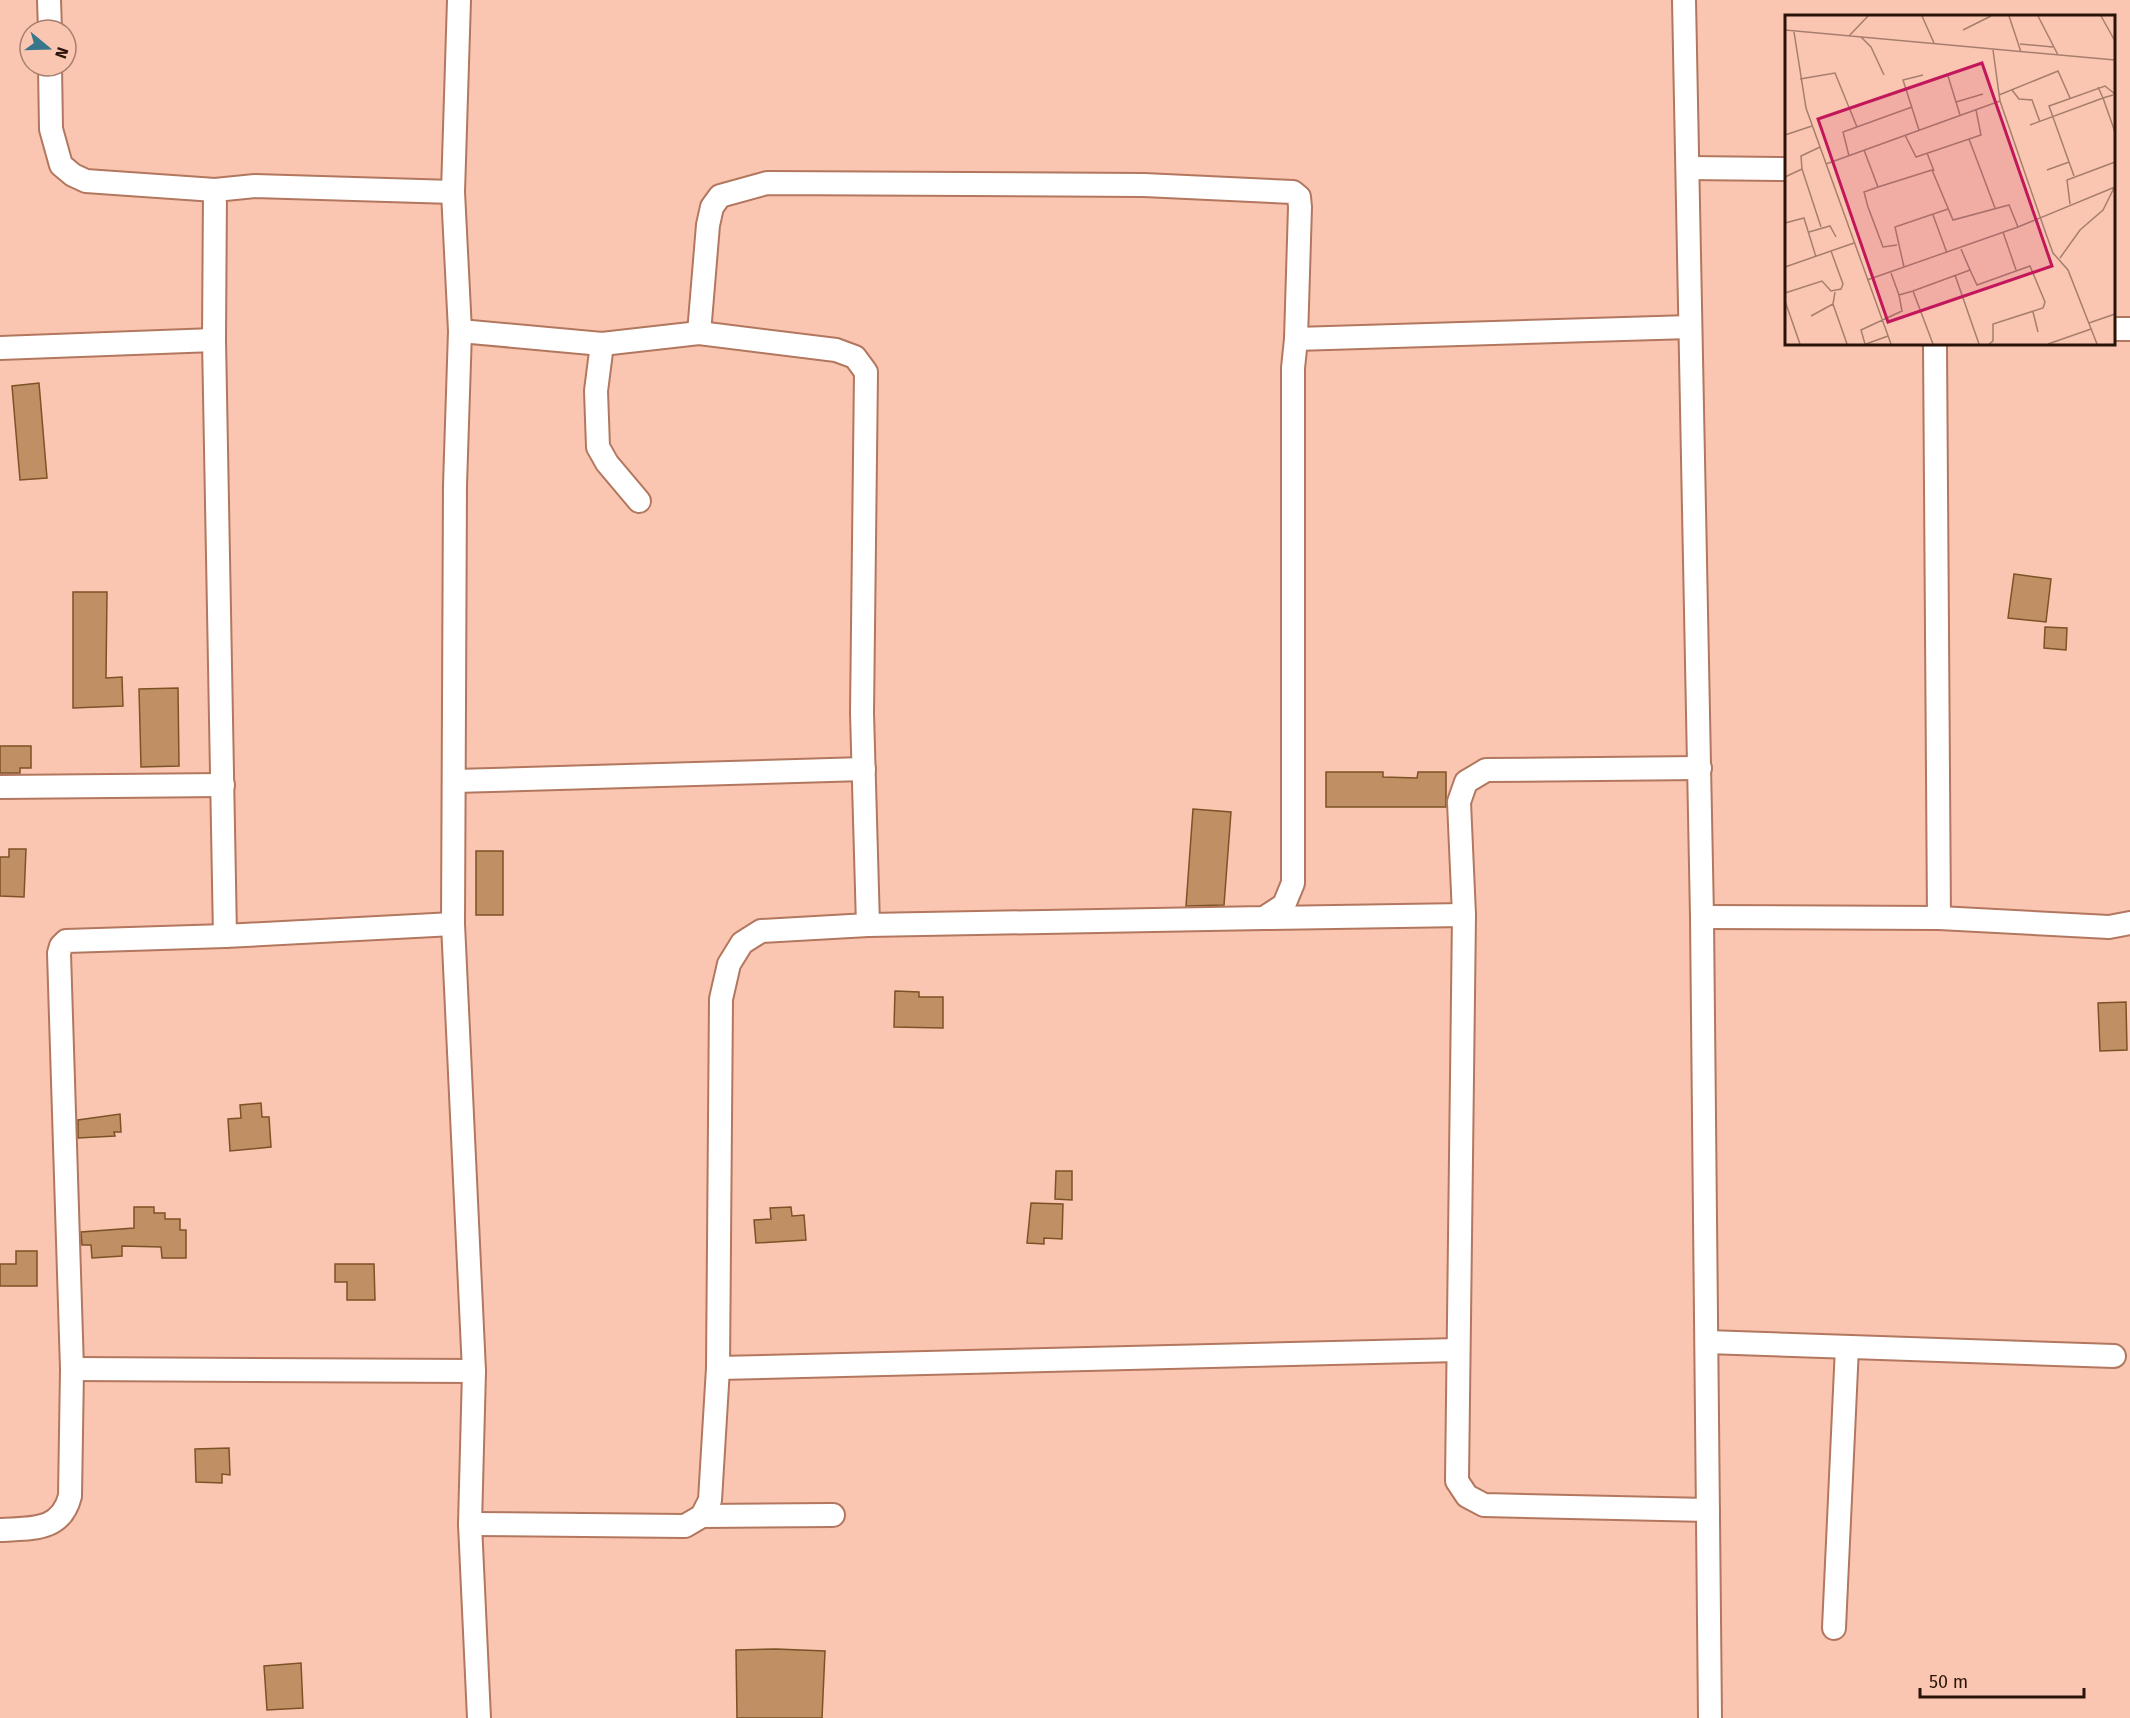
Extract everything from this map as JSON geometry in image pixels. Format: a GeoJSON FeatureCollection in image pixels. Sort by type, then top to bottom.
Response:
{"type":"FeatureCollection","features":[{"type":"Feature","properties":{"kind":"street"},"geometry":{"type":"LineString","coordinates":[[49,0],[50,18]]}},
{"type":"Feature","properties":{"kind":"street"},"geometry":{"type":"LineString","coordinates":[[459,0],[453,192],[460,332],[455,485],[453,924],[474,1371],[470,1524],[479,1718]]}},
{"type":"Feature","properties":{"kind":"street"},"geometry":{"type":"LineString","coordinates":[[1684,0],[1700,768],[1710,1718]]}},
{"type":"Feature","properties":{"kind":"street"},"geometry":{"type":"LineString","coordinates":[[50,78],[51,129],[61,165],[86,181],[215,190],[255,186],[453,192]]}},
{"type":"Feature","properties":{"kind":"street"},"geometry":{"type":"LineString","coordinates":[[1688,168],[1785,169]]}},
{"type":"Feature","properties":{"kind":"street"},"geometry":{"type":"LineString","coordinates":[[699,333],[708,225],[712,207],[720,196],[767,183],[1132,185],[1293,192],[1299,197],[1296,339],[1293,368],[1293,883],[1284,905],[1264,918]]}},
{"type":"Feature","properties":{"kind":"street"},"geometry":{"type":"LineString","coordinates":[[215,190],[214,340],[225,936]]}},
{"type":"Feature","properties":{"kind":"street"},"geometry":{"type":"LineString","coordinates":[[1296,339],[1690,327]]}},
{"type":"Feature","properties":{"kind":"street"},"geometry":{"type":"LineString","coordinates":[[2115,329],[2130,328]]}},
{"type":"Feature","properties":{"kind":"street"},"geometry":{"type":"LineString","coordinates":[[460,332],[602,344],[699,333],[836,350],[855,357],[866,372],[862,702],[868,925]]}},
{"type":"Feature","properties":{"kind":"street"},"geometry":{"type":"LineString","coordinates":[[0,348],[214,340]]}},
{"type":"Feature","properties":{"kind":"street"},"geometry":{"type":"LineString","coordinates":[[602,344],[596,391],[598,447],[607,463],[639,501]]}},
{"type":"Feature","properties":{"kind":"street"},"geometry":{"type":"LineString","coordinates":[[1935,345],[1939,918]]}},
{"type":"Feature","properties":{"kind":"street"},"geometry":{"type":"LineString","coordinates":[[1700,768],[1486,770],[1466,782],[1459,802],[1464,915],[1457,1481],[1467,1496],[1484,1504],[1708,1509]]}},
{"type":"Feature","properties":{"kind":"street"},"geometry":{"type":"LineString","coordinates":[[455,781],[864,769]]}},
{"type":"Feature","properties":{"kind":"street"},"geometry":{"type":"LineString","coordinates":[[0,787],[223,785]]}},
{"type":"Feature","properties":{"kind":"street"},"geometry":{"type":"LineString","coordinates":[[702,1516],[710,1500],[718,1368],[721,999],[729,964],[742,943],[761,931],[868,925],[1464,915]]}},
{"type":"Feature","properties":{"kind":"street"},"geometry":{"type":"LineString","coordinates":[[1702,917],[1939,918],[2098,926],[2130,924]]}},
{"type":"Feature","properties":{"kind":"street"},"geometry":{"type":"LineString","coordinates":[[0,1530],[41,1528],[62,1516],[67,1509],[70,1496],[72,1369],[59,965],[61,946],[66,941],[225,936],[453,924]]}},
{"type":"Feature","properties":{"kind":"street"},"geometry":{"type":"LineString","coordinates":[[1707,1342],[2114,1356]]}},
{"type":"Feature","properties":{"kind":"street"},"geometry":{"type":"LineString","coordinates":[[1834,1628],[1847,1347]]}},
{"type":"Feature","properties":{"kind":"street"},"geometry":{"type":"LineString","coordinates":[[718,1368],[1458,1350]]}},
{"type":"Feature","properties":{"kind":"street"},"geometry":{"type":"LineString","coordinates":[[72,1369],[474,1371]]}},
{"type":"Feature","properties":{"kind":"street"},"geometry":{"type":"LineString","coordinates":[[470,1524],[685,1526],[702,1516],[833,1515]]}},
{"type":"Feature","properties":{"kind":"building"},"geometry":{"type":"Polygon","coordinates":[[[39,383],[47,478],[20,480],[12,386],[39,383]]]}},
{"type":"Feature","properties":{"kind":"building"},"geometry":{"type":"Polygon","coordinates":[[[2014,574],[2051,579],[2046,622],[2008,618],[2014,574]]]}},
{"type":"Feature","properties":{"kind":"building"},"geometry":{"type":"Polygon","coordinates":[[[73,592],[107,592],[106,678],[122,677],[123,706],[73,708],[73,592]]]}},
{"type":"Feature","properties":{"kind":"building"},"geometry":{"type":"Polygon","coordinates":[[[2045,627],[2067,628],[2066,650],[2044,648],[2045,627]]]}},
{"type":"Feature","properties":{"kind":"building"},"geometry":{"type":"Polygon","coordinates":[[[178,688],[179,766],[141,767],[139,689],[178,688]]]}},
{"type":"Feature","properties":{"kind":"building"},"geometry":{"type":"Polygon","coordinates":[[[0,746],[31,746],[31,768],[20,768],[20,773],[0,773],[0,746]]]}},
{"type":"Feature","properties":{"kind":"building"},"geometry":{"type":"Polygon","coordinates":[[[1326,772],[1383,772],[1383,777],[1417,778],[1418,772],[1446,772],[1446,807],[1326,807],[1326,772]]]}},
{"type":"Feature","properties":{"kind":"building"},"geometry":{"type":"Polygon","coordinates":[[[1193,809],[1231,812],[1224,905],[1186,906],[1193,809]]]}},
{"type":"Feature","properties":{"kind":"building"},"geometry":{"type":"Polygon","coordinates":[[[9,849],[26,849],[24,897],[0,896],[0,857],[9,857],[9,849]]]}},
{"type":"Feature","properties":{"kind":"building"},"geometry":{"type":"Polygon","coordinates":[[[476,851],[503,851],[503,915],[476,915],[476,851]]]}},
{"type":"Feature","properties":{"kind":"building"},"geometry":{"type":"Polygon","coordinates":[[[895,991],[919,992],[919,997],[943,997],[943,1028],[894,1027],[895,991]]]}},
{"type":"Feature","properties":{"kind":"building"},"geometry":{"type":"Polygon","coordinates":[[[2126,1002],[2127,1050],[2100,1051],[2098,1003],[2126,1002]]]}},
{"type":"Feature","properties":{"kind":"building"},"geometry":{"type":"Polygon","coordinates":[[[261,1103],[262,1117],[269,1117],[271,1147],[230,1151],[228,1119],[241,1118],[240,1105],[261,1103]]]}},
{"type":"Feature","properties":{"kind":"building"},"geometry":{"type":"Polygon","coordinates":[[[120,1114],[121,1132],[114,1132],[115,1136],[78,1138],[78,1120],[120,1114]]]}},
{"type":"Feature","properties":{"kind":"building"},"geometry":{"type":"Polygon","coordinates":[[[1056,1171],[1072,1171],[1072,1200],[1055,1199],[1056,1171]]]}},
{"type":"Feature","properties":{"kind":"building"},"geometry":{"type":"Polygon","coordinates":[[[1031,1203],[1063,1204],[1062,1239],[1044,1238],[1044,1244],[1027,1243],[1031,1203]]]}},
{"type":"Feature","properties":{"kind":"building"},"geometry":{"type":"Polygon","coordinates":[[[134,1207],[154,1207],[154,1213],[165,1213],[165,1219],[180,1219],[180,1230],[186,1230],[186,1258],[162,1258],[161,1247],[122,1246],[122,1256],[92,1258],[91,1245],[82,1245],[81,1232],[134,1228],[134,1207]]]}},
{"type":"Feature","properties":{"kind":"building"},"geometry":{"type":"Polygon","coordinates":[[[791,1207],[792,1216],[804,1215],[806,1240],[756,1243],[754,1220],[771,1219],[770,1208],[791,1207]]]}},
{"type":"Feature","properties":{"kind":"building"},"geometry":{"type":"Polygon","coordinates":[[[16,1251],[37,1251],[37,1286],[0,1286],[0,1264],[16,1264],[16,1251]]]}},
{"type":"Feature","properties":{"kind":"building"},"geometry":{"type":"Polygon","coordinates":[[[335,1264],[374,1264],[375,1300],[347,1300],[347,1282],[335,1282],[335,1264]]]}},
{"type":"Feature","properties":{"kind":"building"},"geometry":{"type":"Polygon","coordinates":[[[229,1448],[230,1475],[222,1474],[222,1483],[196,1482],[195,1449],[229,1448]]]}},
{"type":"Feature","properties":{"kind":"building"},"geometry":{"type":"Polygon","coordinates":[[[736,1650],[825,1651],[822,1718],[737,1718],[736,1650]]]}},
{"type":"Feature","properties":{"kind":"building"},"geometry":{"type":"Polygon","coordinates":[[[301,1663],[303,1708],[267,1710],[264,1666],[301,1663]]]}}]}
